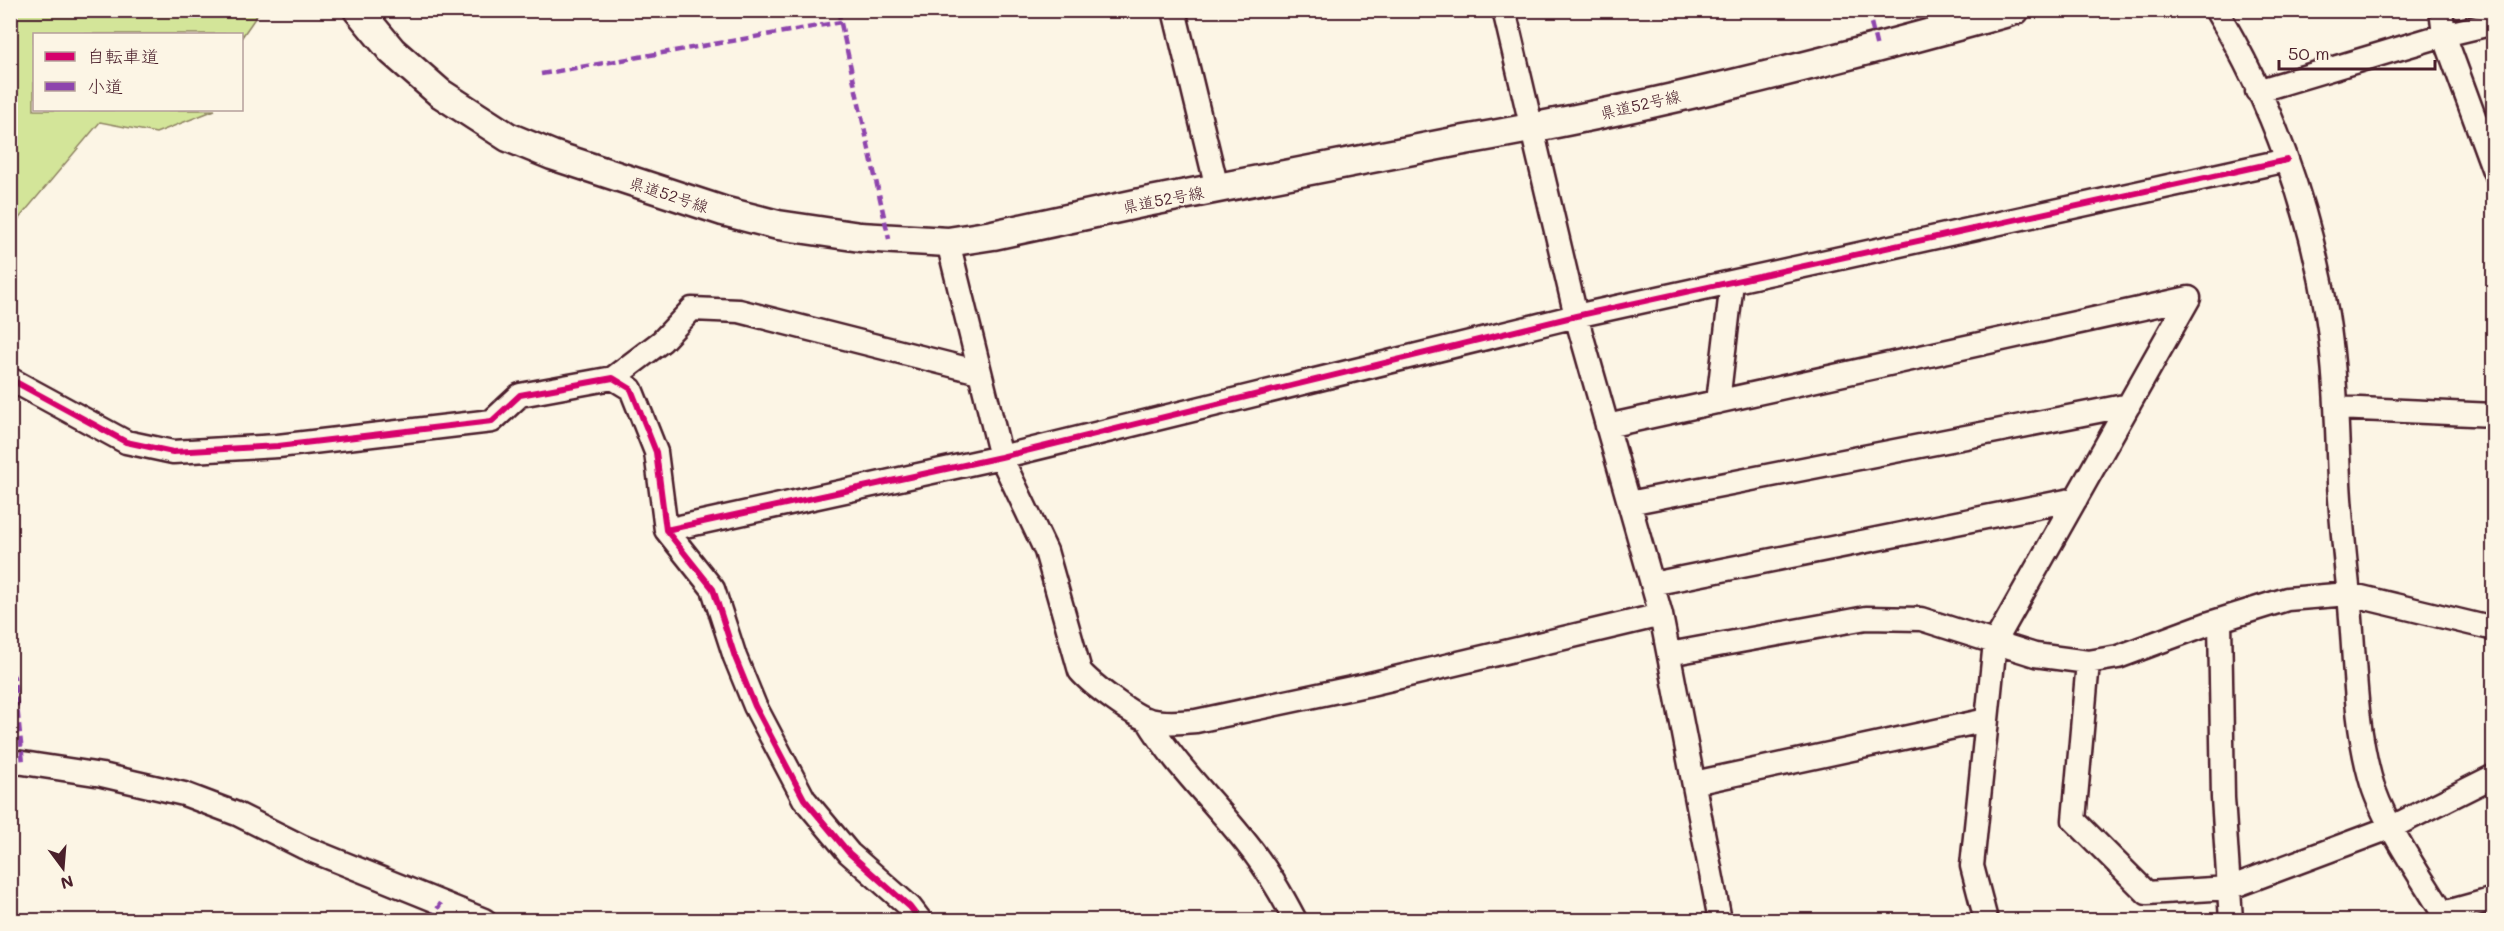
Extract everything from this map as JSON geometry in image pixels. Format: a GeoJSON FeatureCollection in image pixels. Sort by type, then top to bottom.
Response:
{"type":"FeatureCollection","features":[{"type":"Feature","properties":{"kind":"main road","name":"県道52号線"},"geometry":{"type":"LineString","coordinates":[[358,10],[392,51],[440,93],[488,126],[552,155],[723,211],[778,225],[860,237],[948,242],[1533,128],[1877,48],[2015,10]]}},
{"type":"Feature","properties":{"kind":"street"},"geometry":{"type":"LineString","coordinates":[[1174,10],[1217,188]]}},
{"type":"Feature","properties":{"kind":"street"},"geometry":{"type":"LineString","coordinates":[[1504,10],[1576,316],[1661,615],[1720,921]]}},
{"type":"Feature","properties":{"kind":"street"},"geometry":{"type":"LineString","coordinates":[[2216,10],[2257,91],[2287,160],[2314,244],[2328,317],[2337,408],[2340,485],[2349,594],[2363,742],[2370,779],[2382,809],[2445,917],[2493,898]]}},
{"type":"Feature","properties":{"kind":"street"},"geometry":{"type":"LineString","coordinates":[[2441,10],[2444,35],[2493,171]]}},
{"type":"Feature","properties":{"kind":"street"},"geometry":{"type":"LineString","coordinates":[[2257,91],[2444,35],[2493,23]]}},
{"type":"Feature","properties":{"kind":"street"},"geometry":{"type":"LineString","coordinates":[[666,530],[1001,457],[1576,316],[2287,160]]}},
{"type":"Feature","properties":{"kind":"street"},"geometry":{"type":"LineString","coordinates":[[948,242],[1001,457],[1046,551],[1080,671],[1090,683],[1147,719],[1170,723],[1196,721],[1366,685],[1661,615]]}},
{"type":"Feature","properties":{"kind":"street"},"geometry":{"type":"LineString","coordinates":[[1718,402],[1732,282]]}},
{"type":"Feature","properties":{"kind":"street"},"geometry":{"type":"LineString","coordinates":[[1607,426],[2189,298],[1995,642],[1972,866],[1986,921]]}},
{"type":"Feature","properties":{"kind":"street"},"geometry":{"type":"LineString","coordinates":[[10,379],[126,442],[173,452],[278,446],[492,421],[520,395],[613,378],[662,341],[692,309],[739,311],[979,372]]}},
{"type":"Feature","properties":{"kind":"street"},"geometry":{"type":"LineString","coordinates":[[613,378],[631,389],[656,452],[666,530],[713,589],[735,657],[755,706],[804,799],[849,853],[910,907],[920,921]]}},
{"type":"Feature","properties":{"kind":"street"},"geometry":{"type":"LineString","coordinates":[[1629,503],[2129,405]]}},
{"type":"Feature","properties":{"kind":"street"},"geometry":{"type":"LineString","coordinates":[[2337,408],[2493,415]]}},
{"type":"Feature","properties":{"kind":"street"},"geometry":{"type":"LineString","coordinates":[[1652,584],[2076,499]]}},
{"type":"Feature","properties":{"kind":"street"},"geometry":{"type":"LineString","coordinates":[[1669,654],[1866,618],[1921,619],[2035,655],[2088,662],[2118,657],[2287,599],[2349,594],[2493,629]]}},
{"type":"Feature","properties":{"kind":"street"},"geometry":{"type":"LineString","coordinates":[[2220,621],[2223,798],[2231,921]]}},
{"type":"Feature","properties":{"kind":"street"},"geometry":{"type":"LineString","coordinates":[[2088,662],[2074,820],[2147,893],[2229,888],[2392,827],[2493,776]]}},
{"type":"Feature","properties":{"kind":"street"},"geometry":{"type":"LineString","coordinates":[[1147,719],[1162,745],[1254,853],[1295,921]]}},
{"type":"Feature","properties":{"kind":"street"},"geometry":{"type":"LineString","coordinates":[[1694,783],[1987,720]]}},
{"type":"Feature","properties":{"kind":"street"},"geometry":{"type":"LineString","coordinates":[[10,761],[102,775],[184,794],[237,814],[303,848],[484,921]]}},
{"type":"Feature","properties":{"kind":"green space"},"geometry":{"type":"Polygon","coordinates":[[[11,10],[260,10],[243,36],[243,33],[33,33],[33,111],[212,111],[156,133],[100,122],[11,228],[11,10]]]}},
{"type":"Feature","properties":{"kind":"marked path"},"geometry":{"type":"LineString","coordinates":[[838,10],[889,239]]}},
{"type":"Feature","properties":{"kind":"marked path"},"geometry":{"type":"LineString","coordinates":[[1868,10],[1877,48]]}},
{"type":"Feature","properties":{"kind":"marked path"},"geometry":{"type":"LineString","coordinates":[[541,74],[841,22]]}},
{"type":"Feature","properties":{"kind":"marked path"},"geometry":{"type":"LineString","coordinates":[[10,672],[14,677],[23,763]]}},
{"type":"Feature","properties":{"kind":"marked path"},"geometry":{"type":"LineString","coordinates":[[430,920],[441,903]]}},
{"type":"Feature","properties":{"kind":"cycle path"},"geometry":{"type":"LineString","coordinates":[[666,530],[1001,457],[1576,316],[2287,160]]}},
{"type":"Feature","properties":{"kind":"cycle path"},"geometry":{"type":"LineString","coordinates":[[10,379],[126,442],[173,452],[278,446],[492,421],[520,395],[613,378],[631,389],[656,452],[666,530],[713,589],[735,657],[755,706],[804,799],[849,853],[910,907],[920,920]]}}]}
